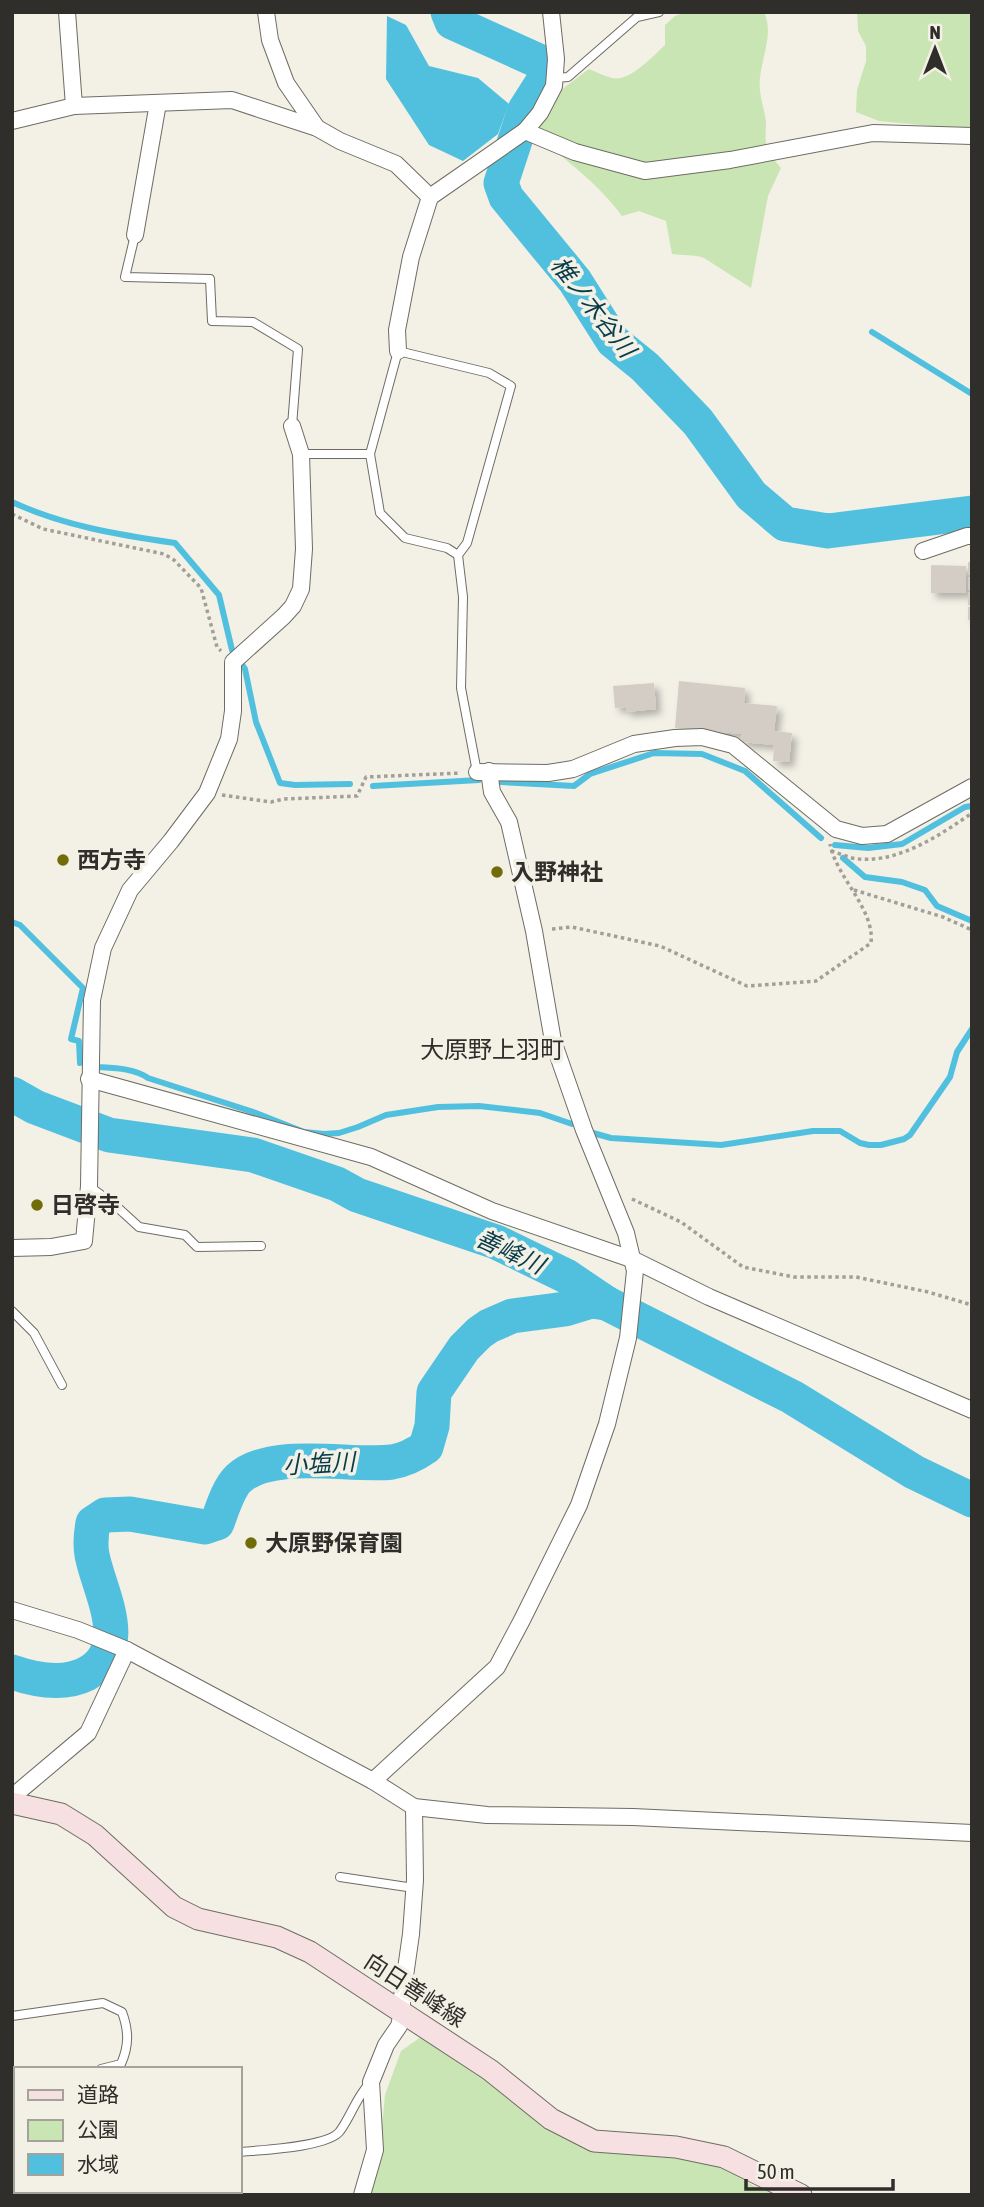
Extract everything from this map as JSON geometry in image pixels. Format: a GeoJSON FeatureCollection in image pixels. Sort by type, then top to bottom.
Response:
{"type":"FeatureCollection","features":[{"type":"Feature","properties":{"kind":"main road","name":"向日善峰線"},"geometry":{"type":"LineString","coordinates":[[13,1802],[61,1814],[95,1835],[174,1907],[198,1919],[277,1937],[310,1952],[490,2070],[551,2119],[594,2141],[676,2147],[724,2157],[801,2195]]}},
{"type":"Feature","properties":{"kind":"street"},"geometry":{"type":"LineString","coordinates":[[67,12],[74,106]]}},
{"type":"Feature","properties":{"kind":"street"},"geometry":{"type":"LineString","coordinates":[[266,12],[270,40],[286,83],[317,128]]}},
{"type":"Feature","properties":{"kind":"street"},"geometry":{"type":"LineString","coordinates":[[398,351],[397,330],[411,257],[430,197],[525,131],[540,113],[554,86],[556,59],[551,12]]}},
{"type":"Feature","properties":{"kind":"street"},"geometry":{"type":"LineString","coordinates":[[12,121],[74,106],[232,100],[317,128],[340,141],[396,164],[430,197]]}},
{"type":"Feature","properties":{"kind":"street"},"geometry":{"type":"LineString","coordinates":[[135,235],[158,103]]}},
{"type":"Feature","properties":{"kind":"street"},"geometry":{"type":"LineString","coordinates":[[525,131],[575,152],[645,171],[730,160],[873,133],[972,136]]}},
{"type":"Feature","properties":{"kind":"street"},"geometry":{"type":"LineString","coordinates":[[12,1248],[51,1247],[84,1241],[89,1186],[92,1000],[103,948],[130,890],[207,793],[229,739],[236,660],[284,616],[302,589],[302,454],[292,426]]}},
{"type":"Feature","properties":{"kind":"street"},"geometry":{"type":"LineString","coordinates":[[923,551],[972,536]]}},
{"type":"Feature","properties":{"kind":"street"},"geometry":{"type":"LineString","coordinates":[[373,1781],[497,1667],[579,1505],[607,1424],[628,1338],[634,1266],[626,1233],[553,1041],[534,931],[509,822],[483,772],[548,773],[573,769],[634,744],[702,737],[733,745],[836,829],[862,836],[887,834],[972,787]]}},
{"type":"Feature","properties":{"kind":"street"},"geometry":{"type":"LineString","coordinates":[[89,1085],[371,1157],[492,1211],[709,1297],[972,1410]]}},
{"type":"Feature","properties":{"kind":"street"},"geometry":{"type":"LineString","coordinates":[[12,1610],[78,1630],[123,1649],[373,1781],[414,1807],[488,1815],[633,1817],[972,1833]]}},
{"type":"Feature","properties":{"kind":"street"},"geometry":{"type":"LineString","coordinates":[[13,1802],[18,1792],[88,1733],[123,1649]]}},
{"type":"Feature","properties":{"kind":"street"},"geometry":{"type":"LineString","coordinates":[[362,2195],[375,2150],[370,2082],[386,2045],[399,2026],[402,2013],[414,1888],[414,1807]]}},
{"type":"Feature","properties":{"kind":"lane"},"geometry":{"type":"LineString","coordinates":[[554,78],[568,77],[637,17],[659,12]]}},
{"type":"Feature","properties":{"kind":"lane"},"geometry":{"type":"LineString","coordinates":[[135,235],[125,277],[211,279],[212,321],[253,321],[298,349],[292,426]]}},
{"type":"Feature","properties":{"kind":"lane"},"geometry":{"type":"LineString","coordinates":[[458,555],[447,548],[404,538],[380,513],[370,454],[398,351],[489,373],[511,386],[467,542],[458,555],[463,597],[461,688],[483,772]]}},
{"type":"Feature","properties":{"kind":"lane"},"geometry":{"type":"LineString","coordinates":[[302,454],[370,454]]}},
{"type":"Feature","properties":{"kind":"lane"},"geometry":{"type":"LineString","coordinates":[[89,1186],[139,1227],[184,1235],[197,1247],[261,1246]]}},
{"type":"Feature","properties":{"kind":"lane"},"geometry":{"type":"LineString","coordinates":[[12,1311],[34,1333],[62,1385]]}},
{"type":"Feature","properties":{"kind":"lane"},"geometry":{"type":"LineString","coordinates":[[340,1877],[414,1888]]}},
{"type":"Feature","properties":{"kind":"lane"},"geometry":{"type":"LineString","coordinates":[[12,2016],[103,2003],[122,2012],[127,2025],[128,2049],[121,2064],[109,2067]]}},
{"type":"Feature","properties":{"kind":"lane"},"geometry":{"type":"LineString","coordinates":[[242,2152],[321,2142],[339,2134],[370,2082]]}},
{"type":"Feature","properties":{"kind":"path"},"geometry":{"type":"LineString","coordinates":[[12,514],[43,528],[164,554],[174,560],[201,588],[217,647],[236,660]]}},
{"type":"Feature","properties":{"kind":"path"},"geometry":{"type":"LineString","coordinates":[[207,793],[271,802],[357,796],[366,777],[483,772]]}},
{"type":"Feature","properties":{"kind":"path"},"geometry":{"type":"LineString","coordinates":[[534,931],[572,927],[660,946],[747,986],[816,981],[871,943],[872,931],[853,890],[832,855],[829,839],[831,825]]}},
{"type":"Feature","properties":{"kind":"path"},"geometry":{"type":"LineString","coordinates":[[853,890],[943,917],[972,930]]}},
{"type":"Feature","properties":{"kind":"path"},"geometry":{"type":"LineString","coordinates":[[608,1188],[681,1222],[743,1267],[794,1276],[856,1277],[928,1292],[972,1305]]}},
{"type":"Feature","properties":{"kind":"green space"},"geometry":{"type":"Polygon","coordinates":[[[686,12],[764,12],[767,20],[768,36],[760,89],[766,122],[766,144],[781,168],[768,196],[751,288],[704,258],[672,254],[666,221],[639,211],[622,216],[592,182],[534,133],[561,90],[589,69],[612,78],[634,72],[665,45],[665,25],[675,16],[686,12]]]}},
{"type":"Feature","properties":{"kind":"green space"},"geometry":{"type":"Polygon","coordinates":[[[857,12],[972,12],[972,130],[879,121],[856,112],[857,90],[866,61],[866,46],[858,31],[857,12]]]}},
{"type":"Feature","properties":{"kind":"green space"},"geometry":{"type":"Polygon","coordinates":[[[422,2036],[584,2146],[718,2164],[754,2186],[783,2195],[368,2195],[378,2167],[385,2095],[401,2051],[422,2036]]]}},
{"type":"Feature","properties":{"kind":"green space"},"geometry":{"type":"Polygon","coordinates":[[[12,2103],[14,2193],[182,2195],[12,2195],[12,2103]]]}},
{"type":"Feature","properties":{"kind":"water"},"geometry":{"type":"Polygon","coordinates":[[[387,16],[406,25],[429,66],[478,78],[509,104],[498,134],[463,161],[429,145],[386,79],[387,16]]]}},
{"type":"Feature","properties":{"kind":"building"},"geometry":{"type":"Polygon","coordinates":[[[968,562],[972,562],[972,575],[968,575],[968,562]]]}},
{"type":"Feature","properties":{"kind":"building"},"geometry":{"type":"Polygon","coordinates":[[[931,565],[966,566],[966,593],[931,593],[931,565]]]}},
{"type":"Feature","properties":{"kind":"building"},"geometry":{"type":"Polygon","coordinates":[[[968,577],[972,577],[972,590],[968,590],[968,577]]]}},
{"type":"Feature","properties":{"kind":"building"},"geometry":{"type":"Polygon","coordinates":[[[968,592],[972,592],[972,605],[968,605],[968,592]]]}},
{"type":"Feature","properties":{"kind":"building"},"geometry":{"type":"Polygon","coordinates":[[[968,607],[972,607],[972,620],[968,620],[968,607]]]}},
{"type":"Feature","properties":{"kind":"building"},"geometry":{"type":"Polygon","coordinates":[[[679,681],[745,688],[744,703],[777,706],[774,731],[792,733],[789,762],[773,761],[774,745],[741,742],[742,734],[675,728],[679,681]]]}},
{"type":"Feature","properties":{"kind":"building"},"geometry":{"type":"Polygon","coordinates":[[[654,683],[656,709],[626,712],[626,707],[615,708],[613,686],[654,683]]]}},
{"type":"Feature","properties":{"kind":"waterway","name":"椎ノ木谷川"},"geometry":{"type":"LineString","coordinates":[[448,12],[452,22],[543,63],[546,77],[525,110],[501,183],[506,197],[575,281],[613,341],[645,367],[698,422],[751,495],[785,524],[828,531],[972,513]]}},
{"type":"Feature","properties":{"kind":"waterway"},"geometry":{"type":"LineString","coordinates":[[872,332],[972,394]]}},
{"type":"Feature","properties":{"kind":"waterway"},"geometry":{"type":"LineString","coordinates":[[12,502],[72,523],[175,543],[219,595],[232,650],[245,669],[256,722],[280,783],[350,784]]}},
{"type":"Feature","properties":{"kind":"waterway"},"geometry":{"type":"LineString","coordinates":[[501,782],[574,786],[590,774],[654,753],[702,754],[745,771],[821,838]]}},
{"type":"Feature","properties":{"kind":"waterway"},"geometry":{"type":"LineString","coordinates":[[373,786],[479,780]]}},
{"type":"Feature","properties":{"kind":"waterway"},"geometry":{"type":"LineString","coordinates":[[835,845],[868,848],[902,844],[965,807],[972,806]]}},
{"type":"Feature","properties":{"kind":"waterway"},"geometry":{"type":"LineString","coordinates":[[843,858],[865,877],[902,882],[925,890],[937,906],[972,921]]}},
{"type":"Feature","properties":{"kind":"waterway"},"geometry":{"type":"LineString","coordinates":[[12,922],[20,925],[83,988],[71,1039],[79,1041],[80,1063]]}},
{"type":"Feature","properties":{"kind":"waterway"},"geometry":{"type":"LineString","coordinates":[[593,1133],[611,1138],[721,1145],[813,1131],[840,1131],[860,1143],[869,1145],[904,1139],[910,1135],[950,1077],[957,1052],[972,1029]]}},
{"type":"Feature","properties":{"kind":"waterway"},"geometry":{"type":"LineString","coordinates":[[97,1067],[136,1072],[304,1132],[339,1133],[386,1115],[438,1107],[479,1106],[540,1113],[572,1124]]}},
{"type":"Feature","properties":{"kind":"waterway","name":"善峰川"},"geometry":{"type":"LineString","coordinates":[[12,1094],[35,1107],[109,1135],[253,1155],[337,1184],[357,1195],[496,1242],[566,1276],[606,1303],[792,1397],[914,1472],[972,1500]]}},
{"type":"Feature","properties":{"kind":"waterway","name":"小塩川"},"geometry":{"type":"LineString","coordinates":[[12,1672],[40,1679],[77,1677],[86,1674],[100,1663],[108,1650],[110,1619],[92,1555],[91,1539],[93,1523],[105,1515],[130,1514],[205,1527],[217,1523],[234,1483],[252,1470],[290,1461],[375,1463],[406,1458],[426,1447],[432,1426],[434,1392],[464,1348],[479,1333],[512,1316],[565,1309],[591,1301],[606,1303]]}},
{"type":"Feature","properties":{"kind":"place","name":"西方寺"},"geometry":{"type":"Point","coordinates":[63,860]}},
{"type":"Feature","properties":{"kind":"place","name":"入野神社"},"geometry":{"type":"Point","coordinates":[497,872]}},
{"type":"Feature","properties":{"kind":"place","name":"日啓寺"},"geometry":{"type":"Point","coordinates":[37,1205]}},
{"type":"Feature","properties":{"kind":"place","name":"大原野保育園"},"geometry":{"type":"Point","coordinates":[251,1543]}},
{"type":"Feature","properties":{"kind":"district","name":"大原野上羽町"},"geometry":{"type":"Point","coordinates":[492,1050]}}]}
